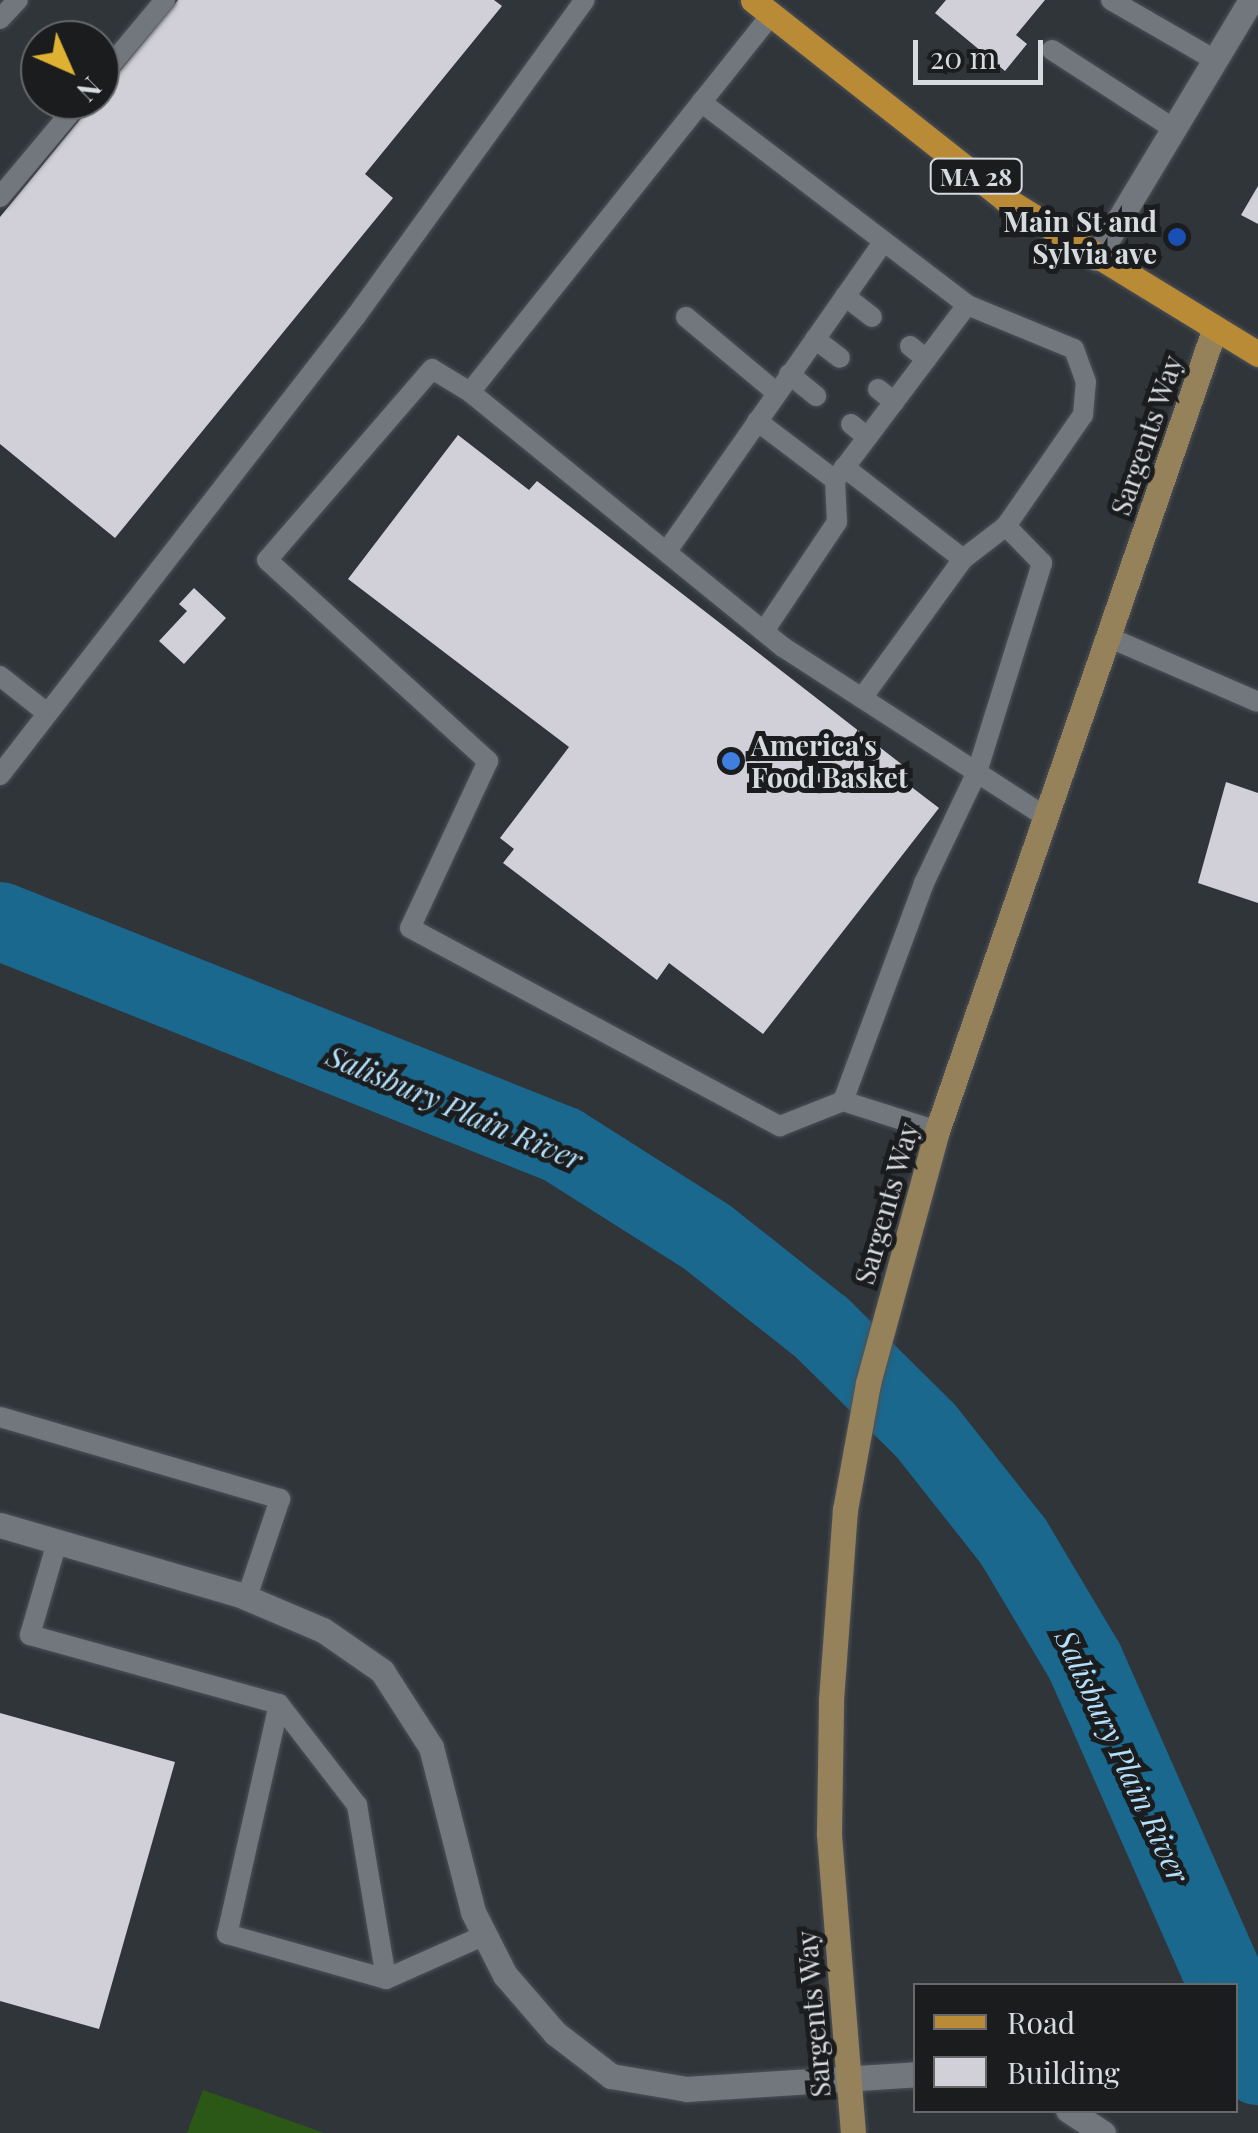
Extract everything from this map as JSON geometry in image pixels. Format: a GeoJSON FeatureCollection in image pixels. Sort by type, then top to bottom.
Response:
{"type":"FeatureCollection","features":[{"type":"Feature","properties":{"kind":"main road","name":"MA 28"},"geometry":{"type":"LineString","coordinates":[[762,8],[1005,199],[1258,354]]}},
{"type":"Feature","properties":{"kind":"main road","name":"Sargents Way"},"geometry":{"type":"LineString","coordinates":[[853,2133],[829,1834],[845,1510],[898,1262],[937,1130],[1214,330]]}},
{"type":"Feature","properties":{"kind":"street"},"geometry":{"type":"LineString","coordinates":[[1096,258],[1248,1]]}},
{"type":"Feature","properties":{"kind":"street"},"geometry":{"type":"LineString","coordinates":[[0,1525],[247,1597],[323,1630],[382,1671],[430,1746],[485,1935],[505,1975],[555,2033],[611,2076],[687,2089],[913,2074]]}},
{"type":"Feature","properties":{"kind":"street"},"geometry":{"type":"LineString","coordinates":[[1073,2113],[1104,2133]]}},
{"type":"Feature","properties":{"kind":"lane"},"geometry":{"type":"LineString","coordinates":[[120,54],[165,0]]}},
{"type":"Feature","properties":{"kind":"lane"},"geometry":{"type":"LineString","coordinates":[[0,775],[356,316],[584,0]]}},
{"type":"Feature","properties":{"kind":"lane"},"geometry":{"type":"LineString","coordinates":[[1112,0],[1215,60]]}},
{"type":"Feature","properties":{"kind":"lane"},"geometry":{"type":"LineString","coordinates":[[0,19],[16,1]]}},
{"type":"Feature","properties":{"kind":"lane"},"geometry":{"type":"LineString","coordinates":[[470,392],[701,102],[762,8]]}},
{"type":"Feature","properties":{"kind":"lane"},"geometry":{"type":"LineString","coordinates":[[1052,50],[1174,129]]}},
{"type":"Feature","properties":{"kind":"lane"},"geometry":{"type":"LineString","coordinates":[[701,102],[967,305],[1074,349],[1086,382],[1083,415],[1006,526],[963,558],[862,698]]}},
{"type":"Feature","properties":{"kind":"lane"},"geometry":{"type":"LineString","coordinates":[[0,197],[65,120]]}},
{"type":"Feature","properties":{"kind":"lane"},"geometry":{"type":"LineString","coordinates":[[666,552],[884,241]]}},
{"type":"Feature","properties":{"kind":"lane"},"geometry":{"type":"LineString","coordinates":[[845,296],[872,317]]}},
{"type":"Feature","properties":{"kind":"lane"},"geometry":{"type":"LineString","coordinates":[[764,631],[837,522],[840,474],[859,430],[918,353],[967,305]]}},
{"type":"Feature","properties":{"kind":"lane"},"geometry":{"type":"LineString","coordinates":[[686,316],[777,393]]}},
{"type":"Feature","properties":{"kind":"lane"},"geometry":{"type":"LineString","coordinates":[[815,338],[840,358]]}},
{"type":"Feature","properties":{"kind":"lane"},"geometry":{"type":"LineString","coordinates":[[937,1130],[843,1101],[780,1126],[410,928],[488,762],[267,560],[432,369],[470,392],[764,631],[1046,817]]}},
{"type":"Feature","properties":{"kind":"lane"},"geometry":{"type":"LineString","coordinates":[[790,374],[816,396]]}},
{"type":"Feature","properties":{"kind":"lane"},"geometry":{"type":"LineString","coordinates":[[758,421],[963,558]]}},
{"type":"Feature","properties":{"kind":"lane"},"geometry":{"type":"LineString","coordinates":[[843,1101],[924,883],[977,772],[1042,563],[1006,526]]}},
{"type":"Feature","properties":{"kind":"lane"},"geometry":{"type":"LineString","coordinates":[[1108,637],[1258,702]]}},
{"type":"Feature","properties":{"kind":"lane"},"geometry":{"type":"LineString","coordinates":[[0,676],[47,713]]}},
{"type":"Feature","properties":{"kind":"lane"},"geometry":{"type":"LineString","coordinates":[[0,1417],[280,1499],[247,1597]]}},
{"type":"Feature","properties":{"kind":"lane"},"geometry":{"type":"LineString","coordinates":[[58,1542],[30,1635],[279,1704],[357,1805],[386,1980]]}},
{"type":"Feature","properties":{"kind":"lane"},"geometry":{"type":"LineString","coordinates":[[279,1704],[227,1934],[386,1980],[485,1935]]}},
{"type":"Feature","properties":{"kind":"green space"},"geometry":{"type":"Polygon","coordinates":[[[203,2090],[324,2133],[187,2133],[203,2090]]]}},
{"type":"Feature","properties":{"kind":"building"},"geometry":{"type":"Polygon","coordinates":[[[178,0],[494,0],[502,6],[365,174],[393,198],[115,538],[0,444],[0,217],[80,120],[120,120],[120,71],[178,0]]]}},
{"type":"Feature","properties":{"kind":"building"},"geometry":{"type":"Polygon","coordinates":[[[946,0],[1045,0],[1016,35],[1027,44],[1005,71],[935,13],[946,0]]]}},
{"type":"Feature","properties":{"kind":"building"},"geometry":{"type":"Polygon","coordinates":[[[1258,186],[1258,224],[1241,215],[1258,186]]]}},
{"type":"Feature","properties":{"kind":"building"},"geometry":{"type":"Polygon","coordinates":[[[458,435],[529,490],[537,481],[909,770],[901,779],[939,808],[763,1034],[669,963],[657,980],[503,863],[514,849],[500,838],[569,747],[348,579],[458,435]]]}},
{"type":"Feature","properties":{"kind":"building"},"geometry":{"type":"Polygon","coordinates":[[[194,588],[226,618],[184,664],[159,641],[187,611],[179,604],[194,588]]]}},
{"type":"Feature","properties":{"kind":"building"},"geometry":{"type":"Polygon","coordinates":[[[1226,782],[1258,793],[1258,903],[1198,883],[1226,782]]]}},
{"type":"Feature","properties":{"kind":"building"},"geometry":{"type":"Polygon","coordinates":[[[0,1713],[175,1762],[99,2029],[0,2001],[0,1713]]]}},
{"type":"Feature","properties":{"kind":"waterway","name":"Salisbury Plain River"},"geometry":{"type":"LineString","coordinates":[[0,921],[562,1145],[707,1237],[822,1328],[926,1431],[1013,1541],[1085,1662],[1227,1983]]}},
{"type":"Feature","properties":{"kind":"waterway","name":"Salisbury Plain River"},"geometry":{"type":"LineString","coordinates":[[1238,2011],[1258,2066]]}},
{"type":"Feature","properties":{"kind":"place","name":"Main St and Sylvia ave"},"geometry":{"type":"Point","coordinates":[1177,237]}},
{"type":"Feature","properties":{"kind":"place","name":"America's Food Basket"},"geometry":{"type":"Point","coordinates":[731,761]}}]}
